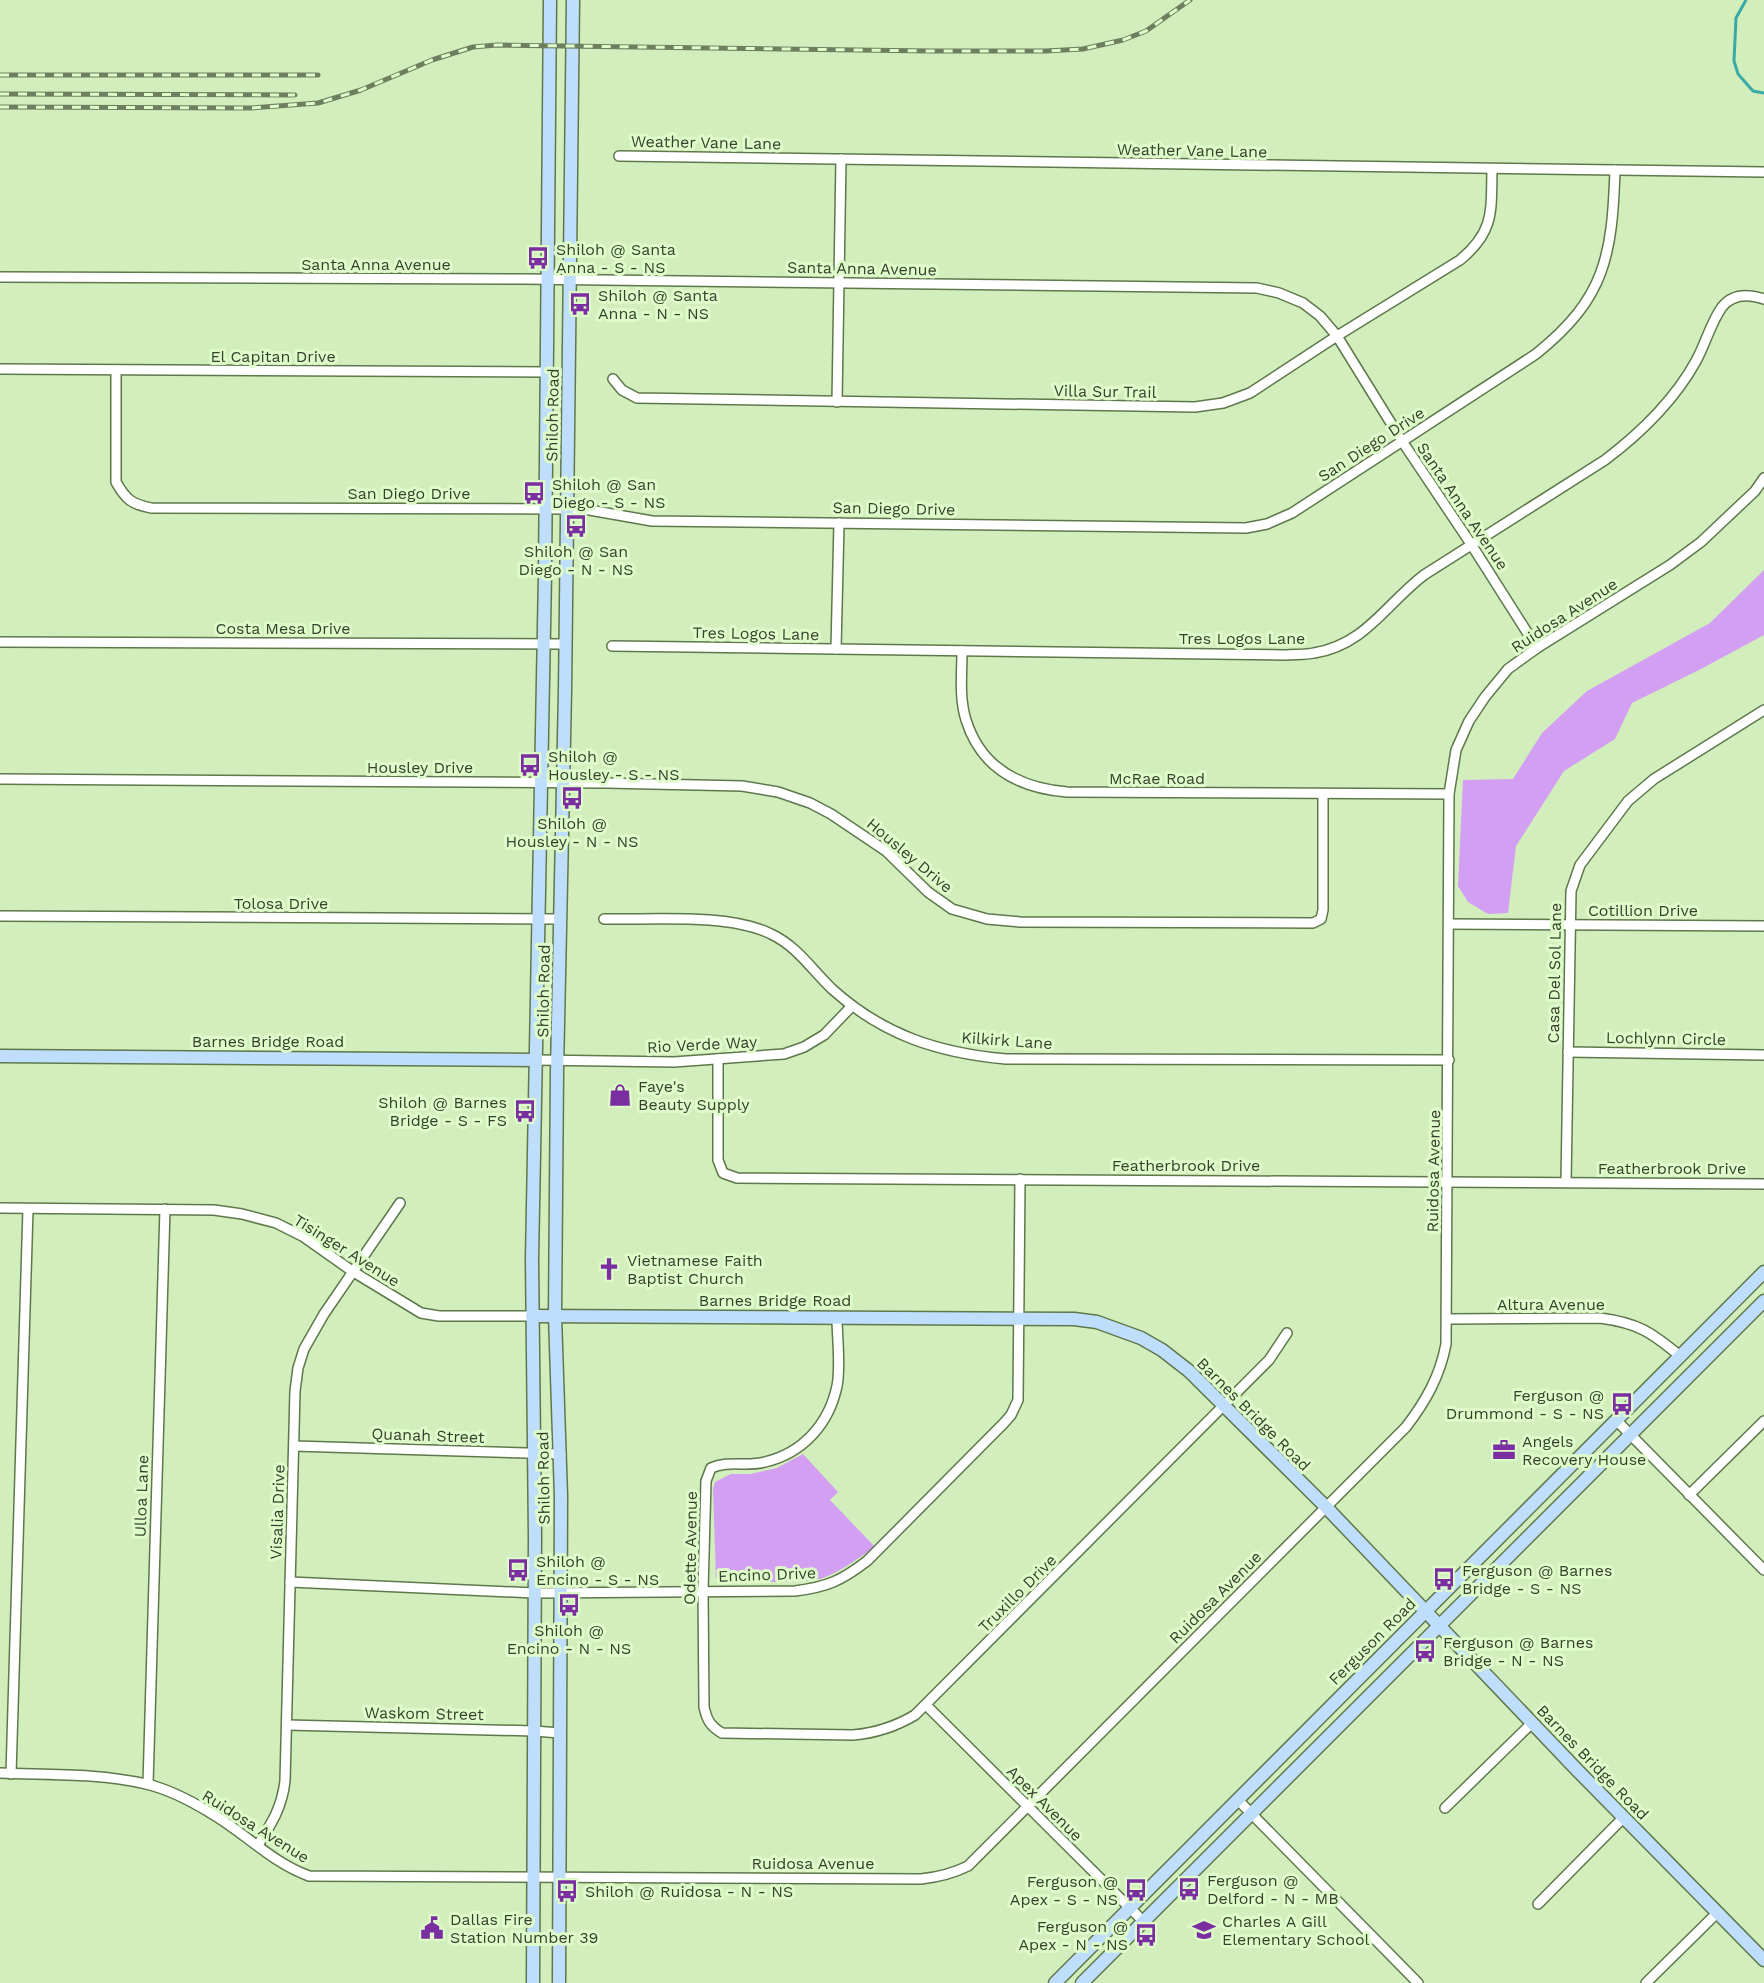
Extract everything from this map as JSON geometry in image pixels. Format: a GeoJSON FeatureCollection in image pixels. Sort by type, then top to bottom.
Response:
{"type":"FeatureCollection","features":[{"type":"Feature","properties":{"kind":"main road","name":"Shiloh Road"},"geometry":{"type":"LineString","coordinates":[[532,1983],[534,1593],[532,1316],[547,372],[550,0]]}},
{"type":"Feature","properties":{"kind":"main road","name":"Shiloh Road"},"geometry":{"type":"LineString","coordinates":[[559,1983],[561,1454],[555,1316],[566,644],[573,0]]}},
{"type":"Feature","properties":{"kind":"main road","name":"Barnes Bridge Road"},"geometry":{"type":"LineString","coordinates":[[0,1056],[536,1060]]}},
{"type":"Feature","properties":{"kind":"main road","name":"Ferguson Road"},"geometry":{"type":"LineString","coordinates":[[1055,1983],[1764,1272]]}},
{"type":"Feature","properties":{"kind":"main road"},"geometry":{"type":"LineString","coordinates":[[1082,1983],[1764,1300]]}},
{"type":"Feature","properties":{"kind":"main road","name":"Barnes Bridge Road"},"geometry":{"type":"LineString","coordinates":[[532,1316],[1074,1319],[1097,1322],[1126,1332],[1162,1350],[1189,1371],[1326,1507],[1532,1723],[1764,1960]]}},
{"type":"Feature","properties":{"kind":"street","name":"Weather Vane Lane"},"geometry":{"type":"LineString","coordinates":[[619,156],[1764,172]]}},
{"type":"Feature","properties":{"kind":"street"},"geometry":{"type":"LineString","coordinates":[[837,402],[841,159]]}},
{"type":"Feature","properties":{"kind":"street","name":"Villa Sur Trail"},"geometry":{"type":"LineString","coordinates":[[613,379],[622,390],[638,398],[1205,406],[1223,403],[1250,393],[1460,260],[1477,246],[1487,227],[1491,209],[1492,169]]}},
{"type":"Feature","properties":{"kind":"street","name":"San Diego Drive"},"geometry":{"type":"LineString","coordinates":[[116,370],[116,482],[124,496],[137,505],[151,508],[567,508],[604,511],[652,521],[1246,528],[1267,524],[1293,513],[1536,354],[1559,336],[1577,315],[1604,268],[1614,212],[1616,170]]}},
{"type":"Feature","properties":{"kind":"street","name":"Santa Anna Avenue"},"geometry":{"type":"LineString","coordinates":[[0,277],[570,280],[1257,288],[1280,293],[1303,303],[1320,316],[1337,336],[1402,441],[1537,648]]}},
{"type":"Feature","properties":{"kind":"street","name":"Tres Logos Lane"},"geometry":{"type":"LineString","coordinates":[[612,646],[1313,654],[1334,648],[1370,628],[1411,585],[1471,544],[1605,460],[1629,441],[1665,407],[1683,383],[1698,359],[1722,307],[1740,295],[1752,295],[1764,299]]}},
{"type":"Feature","properties":{"kind":"street","name":"El Capitan Drive"},"geometry":{"type":"LineString","coordinates":[[0,369],[547,372]]}},
{"type":"Feature","properties":{"kind":"street","name":"Ruidosa Avenue"},"geometry":{"type":"LineString","coordinates":[[0,1773],[81,1775],[148,1784],[207,1810],[232,1825],[294,1871],[309,1876],[938,1877],[968,1866],[1406,1427],[1422,1406],[1442,1364],[1446,1344],[1449,794],[1456,750],[1469,721],[1508,669],[1537,648],[1678,560],[1701,542],[1755,490],[1764,478]]}},
{"type":"Feature","properties":{"kind":"street"},"geometry":{"type":"LineString","coordinates":[[836,648],[839,523]]}},
{"type":"Feature","properties":{"kind":"street","name":"Costa Mesa Drive"},"geometry":{"type":"LineString","coordinates":[[0,642],[566,644]]}},
{"type":"Feature","properties":{"kind":"street","name":"McRae Road"},"geometry":{"type":"LineString","coordinates":[[962,651],[962,693],[965,718],[972,736],[995,767],[1010,778],[1026,785],[1067,792],[1449,794]]}},
{"type":"Feature","properties":{"kind":"street","name":"Casa Del Sol Lane"},"geometry":{"type":"LineString","coordinates":[[1566,1182],[1571,891],[1580,864],[1628,801],[1654,779],[1764,710]]}},
{"type":"Feature","properties":{"kind":"street","name":"Housley Drive"},"geometry":{"type":"LineString","coordinates":[[0,779],[541,782],[742,786],[778,792],[810,803],[852,826],[886,851],[934,897],[952,909],[987,919],[1020,922],[1313,923],[1321,919],[1323,910],[1323,794]]}},
{"type":"Feature","properties":{"kind":"street","name":"Tolosa Drive"},"geometry":{"type":"LineString","coordinates":[[0,916],[561,919]]}},
{"type":"Feature","properties":{"kind":"street","name":"Kilkirk Lane"},"geometry":{"type":"LineString","coordinates":[[604,919],[715,921],[744,924],[771,934],[789,945],[852,1006],[882,1024],[924,1044],[946,1051],[1006,1059],[1449,1060]]}},
{"type":"Feature","properties":{"kind":"street","name":"Cotillion Drive"},"geometry":{"type":"LineString","coordinates":[[1449,924],[1764,926]]}},
{"type":"Feature","properties":{"kind":"street","name":"Rio Verde Way"},"geometry":{"type":"LineString","coordinates":[[536,1060],[674,1062],[784,1054],[804,1047],[824,1035],[852,1006]]}},
{"type":"Feature","properties":{"kind":"street","name":"Lochlynn Circle"},"geometry":{"type":"LineString","coordinates":[[1568,1052],[1764,1055]]}},
{"type":"Feature","properties":{"kind":"street","name":"Featherbrook Drive"},"geometry":{"type":"LineString","coordinates":[[718,1059],[718,1160],[723,1173],[737,1178],[1764,1184]]}},
{"type":"Feature","properties":{"kind":"street","name":"Encino Drive"},"geometry":{"type":"LineString","coordinates":[[290,1582],[534,1593],[795,1591],[823,1587],[848,1576],[867,1561],[1011,1415],[1018,1400],[1020,1179]]}},
{"type":"Feature","properties":{"kind":"street","name":"Visalia Drive"},"geometry":{"type":"LineString","coordinates":[[258,1845],[277,1815],[283,1798],[287,1725],[295,1391],[298,1368],[304,1349],[324,1314],[400,1203]]}},
{"type":"Feature","properties":{"kind":"street","name":"Tisinger Avenue"},"geometry":{"type":"LineString","coordinates":[[0,1208],[214,1210],[242,1214],[276,1223],[304,1237],[352,1271],[421,1313],[439,1316],[532,1316]]}},
{"type":"Feature","properties":{"kind":"street"},"geometry":{"type":"LineString","coordinates":[[11,1774],[28,1209]]}},
{"type":"Feature","properties":{"kind":"street","name":"Ulloa Lane"},"geometry":{"type":"LineString","coordinates":[[148,1784],[165,1209]]}},
{"type":"Feature","properties":{"kind":"street","name":"Odette Avenue"},"geometry":{"type":"LineString","coordinates":[[707,1720],[704,1707],[703,1591],[706,1481],[711,1468],[722,1463],[746,1465],[766,1462],[783,1456],[800,1446],[816,1432],[829,1414],[837,1385],[837,1317]]}},
{"type":"Feature","properties":{"kind":"street","name":"Altura Avenue"},"geometry":{"type":"LineString","coordinates":[[1447,1319],[1600,1318],[1625,1321],[1651,1332],[1680,1356]]}},
{"type":"Feature","properties":{"kind":"street","name":"Truxillo Drive"},"geometry":{"type":"LineString","coordinates":[[707,1720],[722,1733],[854,1735],[874,1733],[898,1725],[915,1715],[1269,1360],[1287,1333]]}},
{"type":"Feature","properties":{"kind":"street"},"geometry":{"type":"LineString","coordinates":[[1616,1420],[1764,1569]]}},
{"type":"Feature","properties":{"kind":"street"},"geometry":{"type":"LineString","coordinates":[[1689,1495],[1764,1421]]}},
{"type":"Feature","properties":{"kind":"street","name":"Quanah Street"},"geometry":{"type":"LineString","coordinates":[[294,1446],[561,1454]]}},
{"type":"Feature","properties":{"kind":"street","name":"Apex Avenue"},"geometry":{"type":"LineString","coordinates":[[926,1706],[1143,1922]]}},
{"type":"Feature","properties":{"kind":"street"},"geometry":{"type":"LineString","coordinates":[[1445,1808],[1532,1723]]}},
{"type":"Feature","properties":{"kind":"street","name":"Waskom Street"},"geometry":{"type":"LineString","coordinates":[[287,1725],[560,1733]]}},
{"type":"Feature","properties":{"kind":"street"},"geometry":{"type":"LineString","coordinates":[[1238,1800],[1418,1983]]}},
{"type":"Feature","properties":{"kind":"street"},"geometry":{"type":"LineString","coordinates":[[1538,1904],[1624,1817]]}},
{"type":"Feature","properties":{"kind":"street"},"geometry":{"type":"LineString","coordinates":[[1646,1983],[1718,1912]]}},
{"type":"Feature","properties":{"kind":"shaded area"},"geometry":{"type":"Polygon","coordinates":[[[1764,570],[1764,635],[1632,703],[1615,739],[1564,771],[1516,846],[1508,913],[1488,914],[1468,902],[1458,886],[1463,780],[1513,779],[1542,733],[1587,691],[1710,623],[1764,570]]]}},
{"type":"Feature","properties":{"kind":"shaded area"},"geometry":{"type":"Polygon","coordinates":[[[803,1454],[838,1492],[830,1500],[875,1547],[837,1572],[815,1580],[751,1582],[716,1578],[713,1489],[715,1482],[731,1474],[750,1474],[777,1468],[803,1454]]]}},
{"type":"Feature","properties":{"kind":"waterway"},"geometry":{"type":"LineString","coordinates":[[1746,0],[1736,18],[1734,61],[1738,74],[1753,91],[1764,93]]}},
{"type":"Feature","properties":{"kind":"railway"},"geometry":{"type":"LineString","coordinates":[[0,107],[252,108],[318,103],[361,90],[432,60],[473,47],[497,45],[932,51],[1083,49],[1123,40],[1146,31],[1190,0]]}},
{"type":"Feature","properties":{"kind":"railway"},"geometry":{"type":"LineString","coordinates":[[0,75],[318,75]]}},
{"type":"Feature","properties":{"kind":"railway"},"geometry":{"type":"LineString","coordinates":[[0,94],[295,95]]}},
{"type":"Feature","properties":{"kind":"place","name":"Shiloh @ Santa Anna - S - NS"},"geometry":{"type":"Point","coordinates":[538,258]}},
{"type":"Feature","properties":{"kind":"place","name":"Shiloh @ Santa Anna - N - NS"},"geometry":{"type":"Point","coordinates":[580,304]}},
{"type":"Feature","properties":{"kind":"place","name":"Shiloh @ San Diego - S - NS"},"geometry":{"type":"Point","coordinates":[534,493]}},
{"type":"Feature","properties":{"kind":"place","name":"Shiloh @ San Diego - N - NS"},"geometry":{"type":"Point","coordinates":[576,526]}},
{"type":"Feature","properties":{"kind":"place","name":"Shiloh @ Housley - S - NS"},"geometry":{"type":"Point","coordinates":[530,765]}},
{"type":"Feature","properties":{"kind":"place","name":"Shiloh @ Housley - N - NS"},"geometry":{"type":"Point","coordinates":[572,798]}},
{"type":"Feature","properties":{"kind":"place","name":"Faye's Beauty Supply"},"geometry":{"type":"Point","coordinates":[620,1095]}},
{"type":"Feature","properties":{"kind":"place","name":"Shiloh @ Barnes Bridge - S - FS"},"geometry":{"type":"Point","coordinates":[525,1111]}},
{"type":"Feature","properties":{"kind":"place","name":"Vietnamese Faith Baptist Church"},"geometry":{"type":"Point","coordinates":[609,1269]}},
{"type":"Feature","properties":{"kind":"place","name":"Ferguson @ Drummond - S - NS"},"geometry":{"type":"Point","coordinates":[1622,1404]}},
{"type":"Feature","properties":{"kind":"place","name":"Angels Recovery House"},"geometry":{"type":"Point","coordinates":[1504,1450]}},
{"type":"Feature","properties":{"kind":"place","name":"Shiloh @ Encino - S - NS"},"geometry":{"type":"Point","coordinates":[518,1570]}},
{"type":"Feature","properties":{"kind":"place","name":"Ferguson @ Barnes Bridge - S - NS"},"geometry":{"type":"Point","coordinates":[1444,1579]}},
{"type":"Feature","properties":{"kind":"place","name":"Shiloh @ Encino - N - NS"},"geometry":{"type":"Point","coordinates":[569,1605]}},
{"type":"Feature","properties":{"kind":"place","name":"Ferguson @ Barnes Bridge - N - NS"},"geometry":{"type":"Point","coordinates":[1425,1651]}},
{"type":"Feature","properties":{"kind":"place","name":"Ferguson @ Delford - N - MB"},"geometry":{"type":"Point","coordinates":[1189,1889]}},
{"type":"Feature","properties":{"kind":"place","name":"Ferguson @ Apex - S - NS"},"geometry":{"type":"Point","coordinates":[1136,1890]}},
{"type":"Feature","properties":{"kind":"place","name":"Shiloh @ Ruidosa - N - NS"},"geometry":{"type":"Point","coordinates":[567,1891]}},
{"type":"Feature","properties":{"kind":"place","name":"Dallas Fire Station Number 39"},"geometry":{"type":"Point","coordinates":[432,1928]}},
{"type":"Feature","properties":{"kind":"place","name":"Charles A Gill Elementary School"},"geometry":{"type":"Point","coordinates":[1204,1930]}},
{"type":"Feature","properties":{"kind":"place","name":"Ferguson @ Apex - N - NS"},"geometry":{"type":"Point","coordinates":[1146,1935]}}]}
